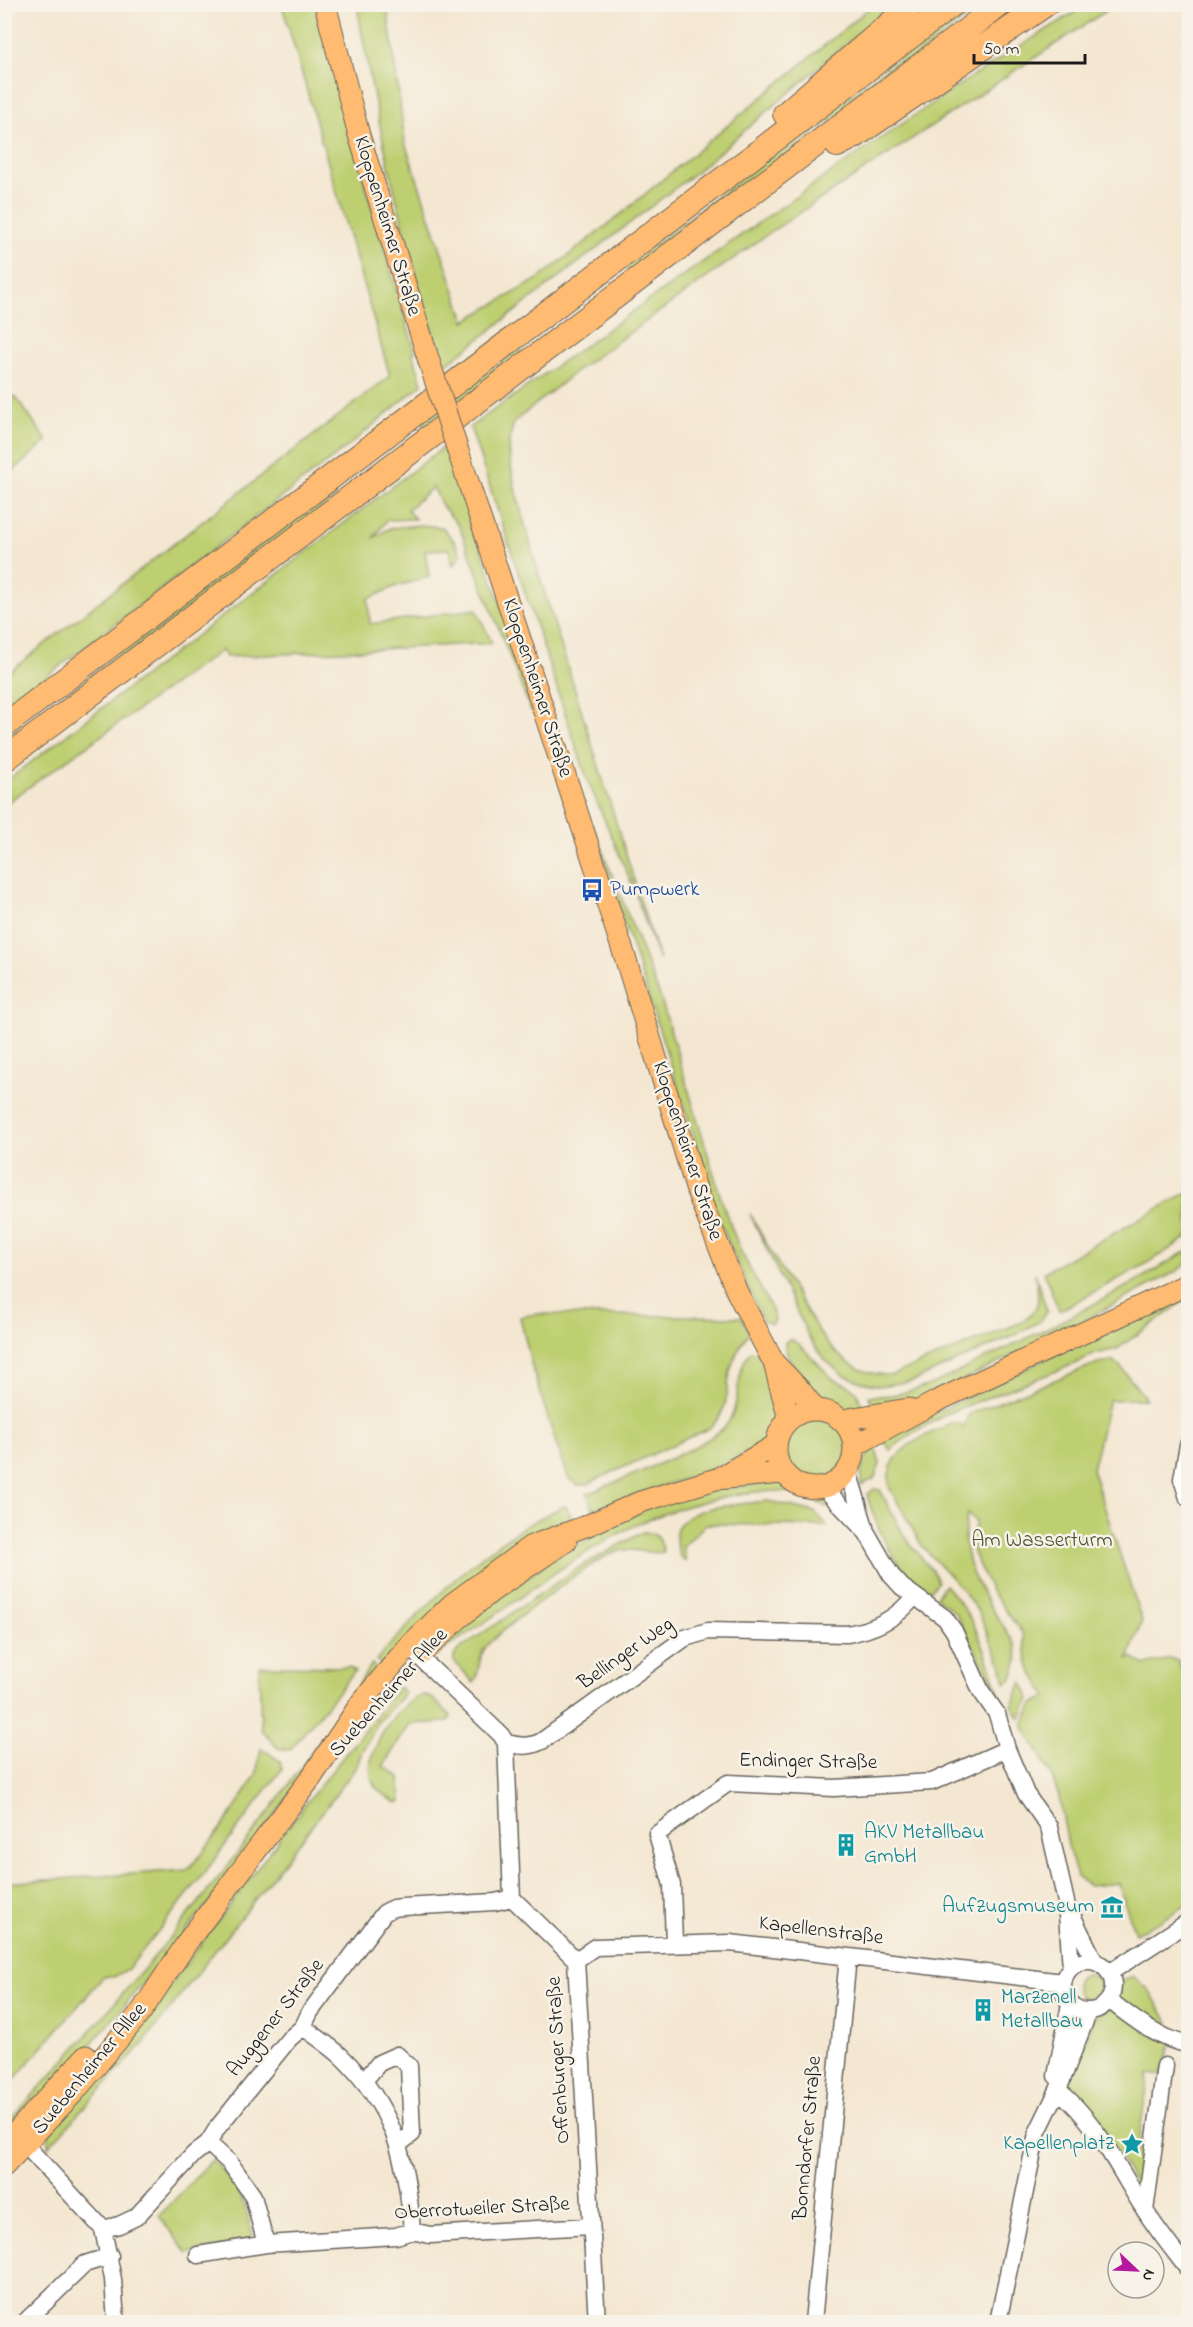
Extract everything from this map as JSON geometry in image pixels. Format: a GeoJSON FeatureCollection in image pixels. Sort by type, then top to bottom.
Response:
{"type":"FeatureCollection","features":[{"type":"Feature","properties":{"kind":"highway"},"geometry":{"type":"LineString","coordinates":[[717,184],[765,131],[913,4]]}},
{"type":"Feature","properties":{"kind":"highway"},"geometry":{"type":"LineString","coordinates":[[4,726],[953,4]]}},
{"type":"Feature","properties":{"kind":"highway"},"geometry":{"type":"LineString","coordinates":[[4,760],[1001,4]]}},
{"type":"Feature","properties":{"kind":"highway"},"geometry":{"type":"LineString","coordinates":[[780,171],[855,136],[1046,4]]}},
{"type":"Feature","properties":{"kind":"main road","name":"Kloppenheimer Straße"},"geometry":{"type":"LineString","coordinates":[[325,4],[365,156],[428,358],[625,957],[697,1191],[736,1292],[774,1363],[789,1419]]}},
{"type":"Feature","properties":{"kind":"main road"},"geometry":{"type":"LineString","coordinates":[[1076,1335],[1188,1268]]}},
{"type":"Feature","properties":{"kind":"main road"},"geometry":{"type":"LineString","coordinates":[[854,1446],[938,1401],[1188,1284]]}},
{"type":"Feature","properties":{"kind":"main road","name":"Kloppenheimer Straße"},"geometry":{"type":"LineString","coordinates":[[774,1363],[815,1409]]}},
{"type":"Feature","properties":{"kind":"main road"},"geometry":{"type":"LineString","coordinates":[[842,1420],[904,1410],[938,1401]]}},
{"type":"Feature","properties":{"kind":"main road"},"geometry":{"type":"LineString","coordinates":[[815,1409],[834,1414],[842,1420],[852,1437],[854,1446],[853,1459],[848,1471],[841,1479],[824,1488],[801,1486],[791,1481],[778,1464],[776,1444],[778,1435],[789,1419],[806,1410],[815,1409]]}},
{"type":"Feature","properties":{"kind":"main road","name":"Suebenheimer Allee"},"geometry":{"type":"LineString","coordinates":[[716,1479],[776,1444]]}},
{"type":"Feature","properties":{"kind":"main road","name":"Suebenheimer Allee"},"geometry":{"type":"LineString","coordinates":[[4,2166],[15,2141],[76,2090],[141,2012],[190,1938],[311,1778],[361,1703],[413,1652],[452,1604],[531,1546],[586,1526],[640,1502],[716,1479],[783,1473]]}},
{"type":"Feature","properties":{"kind":"street"},"geometry":{"type":"LineString","coordinates":[[1188,1445],[1182,1479],[1188,1498]]}},
{"type":"Feature","properties":{"kind":"street"},"geometry":{"type":"LineString","coordinates":[[848,1471],[867,1533],[891,1575],[914,1596],[945,1618],[954,1631],[981,1691],[997,1714],[1007,1749],[1026,1794],[1049,1827],[1066,1902],[1071,1967]]}},
{"type":"Feature","properties":{"kind":"street"},"geometry":{"type":"LineString","coordinates":[[824,1488],[867,1533]]}},
{"type":"Feature","properties":{"kind":"street","name":"Bellinger Weg"},"geometry":{"type":"LineString","coordinates":[[506,1743],[532,1746],[542,1741],[685,1638],[695,1634],[708,1631],[858,1633],[900,1614],[914,1596]]}},
{"type":"Feature","properties":{"kind":"street"},"geometry":{"type":"LineString","coordinates":[[413,1652],[501,1735],[506,1743],[512,1898]]}},
{"type":"Feature","properties":{"kind":"street","name":"Endinger Straße"},"geometry":{"type":"LineString","coordinates":[[674,1943],[672,1885],[657,1834],[728,1783],[834,1788],[932,1782],[1007,1749]]}},
{"type":"Feature","properties":{"kind":"street","name":"Offenburger Straße"},"geometry":{"type":"LineString","coordinates":[[512,1898],[576,1960],[597,2322]]}},
{"type":"Feature","properties":{"kind":"street","name":"Auggener Straße"},"geometry":{"type":"LineString","coordinates":[[103,2229],[136,2217],[194,2154],[208,2143],[225,2118],[289,2040],[303,2027],[310,2012],[384,1913],[403,1906],[495,1902],[512,1898]]}},
{"type":"Feature","properties":{"kind":"street"},"geometry":{"type":"LineString","coordinates":[[1066,1902],[1095,1962],[1109,1973],[1113,1986],[1109,2000],[1097,2010],[1075,2008],[1070,2004],[1063,1990],[1063,1982],[1071,1967],[1078,1963],[1095,1962]]}},
{"type":"Feature","properties":{"kind":"street"},"geometry":{"type":"LineString","coordinates":[[1109,1973],[1188,1922]]}},
{"type":"Feature","properties":{"kind":"street","name":"Kapellenstraße"},"geometry":{"type":"LineString","coordinates":[[576,1960],[595,1947],[730,1942],[1063,1982]]}},
{"type":"Feature","properties":{"kind":"street","name":"Bonndorfer Straße"},"geometry":{"type":"LineString","coordinates":[[813,2322],[848,1957]]}},
{"type":"Feature","properties":{"kind":"street"},"geometry":{"type":"LineString","coordinates":[[1109,2000],[1160,2035],[1188,2044]]}},
{"type":"Feature","properties":{"kind":"street"},"geometry":{"type":"LineString","coordinates":[[1070,2004],[1055,2074],[1058,2090],[1069,2099],[1100,2136],[1145,2211],[1188,2269]]}},
{"type":"Feature","properties":{"kind":"street"},"geometry":{"type":"LineString","coordinates":[[998,2322],[1037,2133],[1058,2090],[1089,2011]]}},
{"type":"Feature","properties":{"kind":"street"},"geometry":{"type":"LineString","coordinates":[[303,2027],[339,2054],[364,2081],[383,2111],[399,2144],[409,2185],[412,2231]]}},
{"type":"Feature","properties":{"kind":"street"},"geometry":{"type":"LineString","coordinates":[[364,2081],[379,2063],[397,2055],[409,2066],[412,2134],[399,2144]]}},
{"type":"Feature","properties":{"kind":"street"},"geometry":{"type":"LineString","coordinates":[[1145,2211],[1166,2066]]}},
{"type":"Feature","properties":{"kind":"street"},"geometry":{"type":"LineString","coordinates":[[15,2141],[103,2229],[110,2256],[116,2322]]}},
{"type":"Feature","properties":{"kind":"street"},"geometry":{"type":"LineString","coordinates":[[208,2143],[230,2163],[253,2196],[266,2244]]}},
{"type":"Feature","properties":{"kind":"street","name":"Oberrotweiler Straße"},"geometry":{"type":"LineString","coordinates":[[198,2255],[266,2244],[396,2236],[412,2231],[430,2235],[591,2226]]}},
{"type":"Feature","properties":{"kind":"street"},"geometry":{"type":"LineString","coordinates":[[25,2322],[85,2264],[110,2256]]}},
{"type":"Feature","properties":{"kind":"green space"},"geometry":{"type":"Polygon","coordinates":[[[282,5],[315,5],[415,351],[413,353],[422,384],[347,447],[5,708],[5,675],[390,376],[282,5]]]}},
{"type":"Feature","properties":{"kind":"green space"},"geometry":{"type":"Polygon","coordinates":[[[357,5],[387,5],[405,143],[465,321],[538,279],[615,219],[873,5],[892,5],[696,172],[444,366],[416,277],[393,187],[357,5]]]}},
{"type":"Feature","properties":{"kind":"green space"},"geometry":{"type":"Polygon","coordinates":[[[970,5],[983,5],[631,273],[626,266],[970,5]]]}},
{"type":"Feature","properties":{"kind":"green space"},"geometry":{"type":"Polygon","coordinates":[[[1086,5],[1115,5],[775,229],[579,369],[514,422],[509,440],[515,488],[536,565],[659,960],[631,882],[587,779],[470,427],[839,167],[979,72],[1086,5]]]}},
{"type":"Feature","properties":{"kind":"green space"},"geometry":{"type":"Polygon","coordinates":[[[518,349],[524,353],[428,427],[423,426],[423,421],[518,349]]]}},
{"type":"Feature","properties":{"kind":"green space"},"geometry":{"type":"Polygon","coordinates":[[[15,396],[47,441],[5,478],[5,405],[15,396]]]}},
{"type":"Feature","properties":{"kind":"green space"},"geometry":{"type":"Polygon","coordinates":[[[445,446],[538,709],[531,711],[459,526],[443,507],[433,487],[407,510],[415,519],[387,520],[373,538],[390,528],[419,525],[442,527],[455,542],[461,555],[453,566],[449,549],[425,550],[429,577],[394,587],[368,599],[370,624],[476,609],[492,643],[226,657],[222,650],[5,804],[5,782],[445,446]]]}},
{"type":"Feature","properties":{"kind":"green space"},"geometry":{"type":"Polygon","coordinates":[[[331,491],[336,497],[5,747],[5,740],[331,491]]]}},
{"type":"Feature","properties":{"kind":"green space"},"geometry":{"type":"Polygon","coordinates":[[[592,824],[661,999],[724,1208],[740,1250],[772,1310],[775,1321],[772,1324],[763,1321],[717,1215],[703,1164],[592,824]]]}},
{"type":"Feature","properties":{"kind":"green space"},"geometry":{"type":"Polygon","coordinates":[[[1188,1192],[1188,1237],[1151,1261],[1059,1311],[1044,1272],[1188,1192]]]}},
{"type":"Feature","properties":{"kind":"green space"},"geometry":{"type":"Polygon","coordinates":[[[750,1214],[824,1339],[844,1359],[863,1370],[892,1375],[1022,1322],[1037,1306],[1035,1273],[1047,1311],[1039,1322],[1015,1335],[913,1381],[880,1386],[861,1382],[842,1374],[825,1360],[810,1339],[750,1214]]]}},
{"type":"Feature","properties":{"kind":"green space"},"geometry":{"type":"Polygon","coordinates":[[[1188,1250],[1188,1263],[1177,1271],[1060,1333],[928,1397],[873,1409],[869,1396],[901,1393],[946,1378],[1091,1306],[1188,1250]]]}},
{"type":"Feature","properties":{"kind":"green space"},"geometry":{"type":"Polygon","coordinates":[[[1188,1290],[1188,1298],[1117,1349],[1095,1354],[948,1413],[914,1432],[890,1450],[884,1440],[910,1425],[1188,1290]]]}},
{"type":"Feature","properties":{"kind":"green space"},"geometry":{"type":"Polygon","coordinates":[[[536,1314],[742,1317],[749,1333],[731,1367],[724,1408],[710,1428],[587,1484],[578,1485],[569,1479],[532,1367],[520,1317],[536,1314]]]}},
{"type":"Feature","properties":{"kind":"green space"},"geometry":{"type":"Polygon","coordinates":[[[790,1339],[798,1343],[833,1379],[857,1392],[863,1410],[836,1406],[806,1382],[786,1351],[785,1342],[790,1339]]]}},
{"type":"Feature","properties":{"kind":"green space"},"geometry":{"type":"Polygon","coordinates":[[[751,1351],[760,1353],[778,1398],[776,1422],[764,1443],[714,1469],[593,1509],[587,1494],[683,1453],[702,1443],[727,1424],[735,1406],[742,1368],[751,1351]]]}},
{"type":"Feature","properties":{"kind":"green space","name":"Am Wasserturm"},"geometry":{"type":"Polygon","coordinates":[[[1111,1361],[1120,1366],[1146,1399],[1109,1400],[1092,1469],[1142,1621],[1128,1659],[1132,1657],[1145,1665],[1170,1659],[1178,1660],[1188,1689],[1188,1904],[1135,1933],[1118,1883],[1089,1886],[1077,1877],[1052,1776],[1023,1725],[1033,1704],[1047,1697],[1028,1665],[1023,1634],[991,1591],[973,1553],[972,1536],[976,1522],[967,1514],[966,1552],[971,1568],[977,1584],[1016,1646],[1018,1660],[1011,1680],[1005,1683],[1002,1667],[979,1613],[961,1588],[922,1546],[889,1487],[889,1474],[893,1463],[900,1453],[919,1439],[953,1423],[959,1423],[964,1427],[969,1414],[1098,1363],[1111,1361]]]}},
{"type":"Feature","properties":{"kind":"green space"},"geometry":{"type":"Polygon","coordinates":[[[816,1418],[838,1427],[847,1449],[838,1471],[816,1480],[794,1471],[785,1449],[794,1427],[816,1418]]]}},
{"type":"Feature","properties":{"kind":"green space"},"geometry":{"type":"Polygon","coordinates":[[[875,1446],[880,1464],[874,1479],[861,1485],[863,1464],[875,1446]]]}},
{"type":"Feature","properties":{"kind":"green space"},"geometry":{"type":"Polygon","coordinates":[[[777,1481],[822,1498],[836,1506],[830,1508],[804,1496],[791,1493],[762,1492],[709,1500],[655,1517],[616,1535],[573,1561],[449,1646],[438,1656],[440,1642],[552,1559],[650,1506],[699,1492],[777,1481]]]}},
{"type":"Feature","properties":{"kind":"green space"},"geometry":{"type":"Polygon","coordinates":[[[874,1489],[880,1490],[903,1534],[936,1576],[938,1582],[931,1590],[907,1573],[890,1550],[867,1495],[874,1489]]]}},
{"type":"Feature","properties":{"kind":"green space"},"geometry":{"type":"Polygon","coordinates":[[[768,1501],[815,1512],[827,1526],[706,1524],[683,1547],[686,1561],[680,1557],[676,1540],[677,1529],[693,1514],[718,1507],[768,1501]]]}},
{"type":"Feature","properties":{"kind":"green space"},"geometry":{"type":"Polygon","coordinates":[[[565,1506],[571,1516],[383,1667],[376,1660],[440,1593],[486,1553],[537,1519],[565,1506]]]}},
{"type":"Feature","properties":{"kind":"green space"},"geometry":{"type":"Polygon","coordinates":[[[643,1532],[658,1537],[664,1552],[618,1551],[571,1579],[509,1626],[485,1648],[474,1683],[454,1661],[458,1650],[578,1568],[643,1532]]]}},
{"type":"Feature","properties":{"kind":"green space"},"geometry":{"type":"Polygon","coordinates":[[[945,1585],[965,1610],[979,1635],[999,1694],[956,1614],[936,1597],[945,1585]]]}},
{"type":"Feature","properties":{"kind":"green space"},"geometry":{"type":"Polygon","coordinates":[[[372,1664],[380,1671],[216,1894],[108,2025],[5,2141],[5,2125],[104,2016],[199,1903],[288,1786],[372,1664]]]}},
{"type":"Feature","properties":{"kind":"green space"},"geometry":{"type":"Polygon","coordinates":[[[259,1666],[349,1667],[355,1671],[290,1750],[278,1748],[261,1730],[259,1666]]]}},
{"type":"Feature","properties":{"kind":"green space"},"geometry":{"type":"Polygon","coordinates":[[[1022,1682],[1030,1699],[1020,1719],[1012,1705],[1022,1682]]]}},
{"type":"Feature","properties":{"kind":"green space"},"geometry":{"type":"Polygon","coordinates":[[[399,1687],[405,1693],[379,1721],[362,1751],[357,1766],[331,1801],[143,2044],[48,2147],[49,2134],[54,2125],[144,2020],[303,1807],[399,1687]]]}},
{"type":"Feature","properties":{"kind":"green space"},"geometry":{"type":"Polygon","coordinates":[[[424,1695],[433,1699],[451,1716],[448,1722],[410,1724],[383,1766],[400,1777],[401,1802],[396,1803],[381,1791],[371,1776],[373,1754],[395,1716],[404,1706],[424,1695]]]}},
{"type":"Feature","properties":{"kind":"green space"},"geometry":{"type":"Polygon","coordinates":[[[261,1748],[280,1761],[282,1769],[203,1875],[128,1969],[114,1977],[103,1977],[5,2090],[5,1883],[187,1870],[232,1813],[256,1775],[261,1748]]]}},
{"type":"Feature","properties":{"kind":"green space"},"geometry":{"type":"Polygon","coordinates":[[[1083,1974],[1093,1974],[1100,1981],[1100,1991],[1093,1998],[1083,1998],[1076,1991],[1076,1981],[1083,1974]]]}},
{"type":"Feature","properties":{"kind":"green space"},"geometry":{"type":"Polygon","coordinates":[[[1133,1976],[1149,1990],[1175,2033],[1161,2076],[1149,2074],[1137,2151],[1149,2154],[1141,2195],[1094,2111],[1069,2083],[1095,2017],[1112,2002],[1120,1981],[1133,1976]]]}},
{"type":"Feature","properties":{"kind":"green space"},"geometry":{"type":"Polygon","coordinates":[[[212,2160],[230,2179],[241,2197],[254,2242],[187,2253],[159,2216],[212,2160]]]}},
{"type":"Feature","properties":{"kind":"place","name":"Pumpwerk"},"geometry":{"type":"Point","coordinates":[592,890]}},
{"type":"Feature","properties":{"kind":"place","name":"AKV Metallbau GmbH"},"geometry":{"type":"Point","coordinates":[846,1845]}},
{"type":"Feature","properties":{"kind":"place","name":"Aufzugsmuseum"},"geometry":{"type":"Point","coordinates":[1112,1907]}},
{"type":"Feature","properties":{"kind":"place","name":"Marzenell Metallbau"},"geometry":{"type":"Point","coordinates":[983,2010]}},
{"type":"Feature","properties":{"kind":"place","name":"Kapellenplatz"},"geometry":{"type":"Point","coordinates":[1132,2144]}}]}
